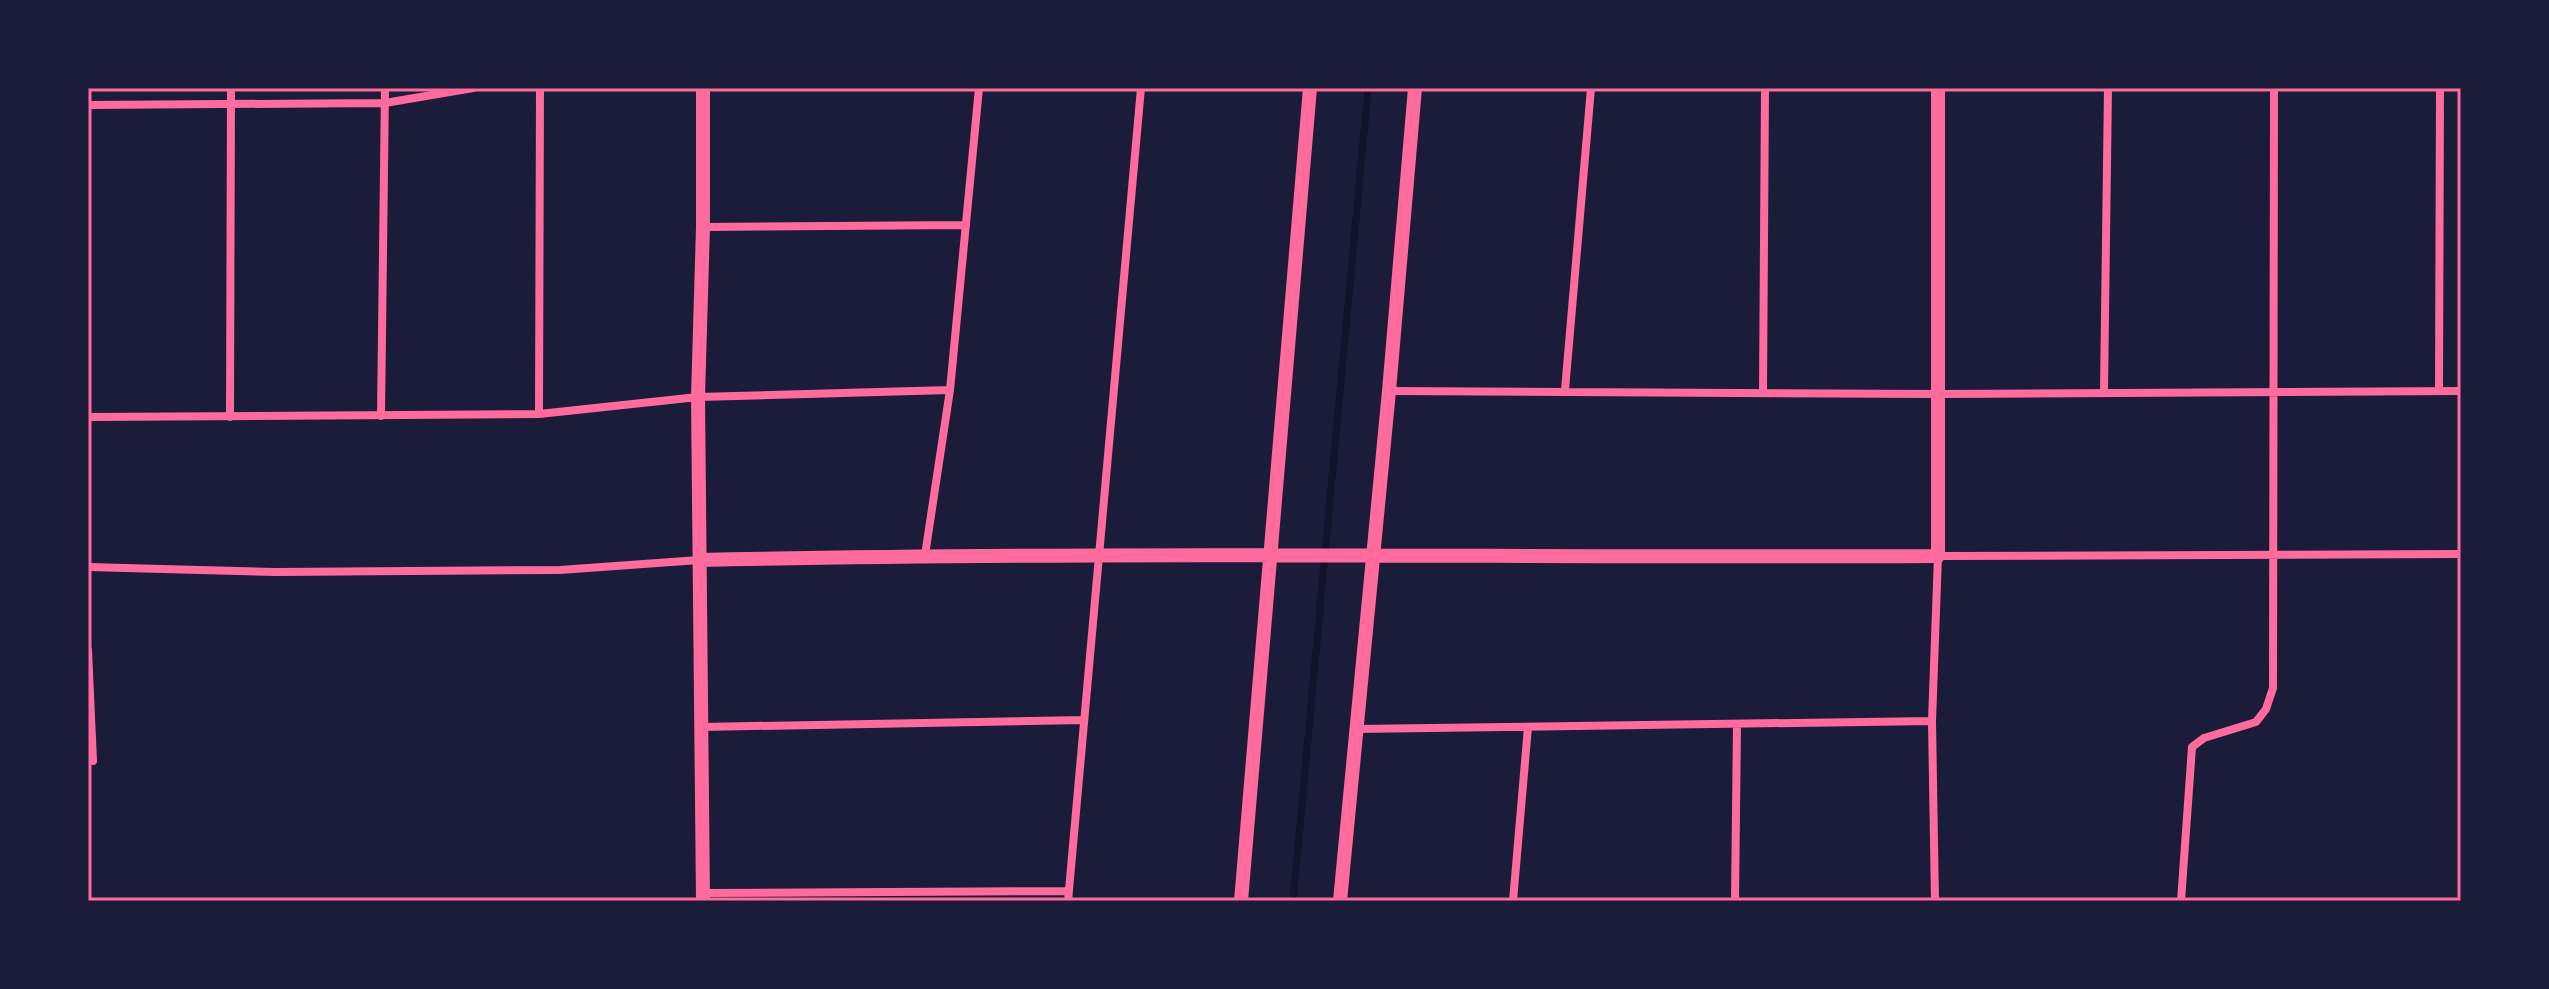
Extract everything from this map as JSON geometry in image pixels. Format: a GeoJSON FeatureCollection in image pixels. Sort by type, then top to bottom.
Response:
{"type":"FeatureCollection","features":[{"type":"Feature","properties":{"kind":"street"},"geometry":{"type":"LineString","coordinates":[[230,417],[231,88]]}},
{"type":"Feature","properties":{"kind":"street"},"geometry":{"type":"LineString","coordinates":[[381,416],[385,88]]}},
{"type":"Feature","properties":{"kind":"street"},"geometry":{"type":"LineString","coordinates":[[88,105],[385,103],[473,88]]}},
{"type":"Feature","properties":{"kind":"street"},"geometry":{"type":"LineString","coordinates":[[539,414],[540,88]]}},
{"type":"Feature","properties":{"kind":"street"},"geometry":{"type":"LineString","coordinates":[[703,88],[698,397],[703,897],[1069,896],[1141,88]]}},
{"type":"Feature","properties":{"kind":"street"},"geometry":{"type":"LineString","coordinates":[[925,555],[950,390],[979,88]]}},
{"type":"Feature","properties":{"kind":"street"},"geometry":{"type":"LineString","coordinates":[[1241,901],[1276,555],[1310,88]]}},
{"type":"Feature","properties":{"kind":"street"},"geometry":{"type":"LineString","coordinates":[[1340,901],[1369,557],[1389,391],[1415,88]]}},
{"type":"Feature","properties":{"kind":"street"},"geometry":{"type":"LineString","coordinates":[[1565,390],[1591,88]]}},
{"type":"Feature","properties":{"kind":"street"},"geometry":{"type":"LineString","coordinates":[[1763,392],[1765,88]]}},
{"type":"Feature","properties":{"kind":"street"},"geometry":{"type":"LineString","coordinates":[[1935,901],[1932,721],[1938,556],[1938,88]]}},
{"type":"Feature","properties":{"kind":"street"},"geometry":{"type":"LineString","coordinates":[[2104,391],[2108,88]]}},
{"type":"Feature","properties":{"kind":"street"},"geometry":{"type":"LineString","coordinates":[[2181,901],[2192,747],[2204,738],[2256,722],[2266,709],[2273,688],[2274,88]]}},
{"type":"Feature","properties":{"kind":"street"},"geometry":{"type":"LineString","coordinates":[[2439,391],[2440,88]]}},
{"type":"Feature","properties":{"kind":"street"},"geometry":{"type":"LineString","coordinates":[[703,227],[966,225]]}},
{"type":"Feature","properties":{"kind":"street"},"geometry":{"type":"LineString","coordinates":[[88,417],[539,414],[698,397],[950,390]]}},
{"type":"Feature","properties":{"kind":"street"},"geometry":{"type":"LineString","coordinates":[[1389,391],[1938,394],[2461,391]]}},
{"type":"Feature","properties":{"kind":"street"},"geometry":{"type":"LineString","coordinates":[[88,567],[276,572],[560,570],[699,560],[925,555],[2461,554]]}},
{"type":"Feature","properties":{"kind":"street"},"geometry":{"type":"LineString","coordinates":[[88,650],[93,761]]}},
{"type":"Feature","properties":{"kind":"street"},"geometry":{"type":"LineString","coordinates":[[702,727],[1083,720]]}},
{"type":"Feature","properties":{"kind":"street"},"geometry":{"type":"LineString","coordinates":[[1355,729],[1932,721]]}},
{"type":"Feature","properties":{"kind":"street"},"geometry":{"type":"LineString","coordinates":[[1735,901],[1737,724]]}},
{"type":"Feature","properties":{"kind":"street"},"geometry":{"type":"LineString","coordinates":[[1513,901],[1528,727]]}},
{"type":"Feature","properties":{"kind":"waterway"},"geometry":{"type":"LineString","coordinates":[[1293,901],[1368,88]]}}]}
